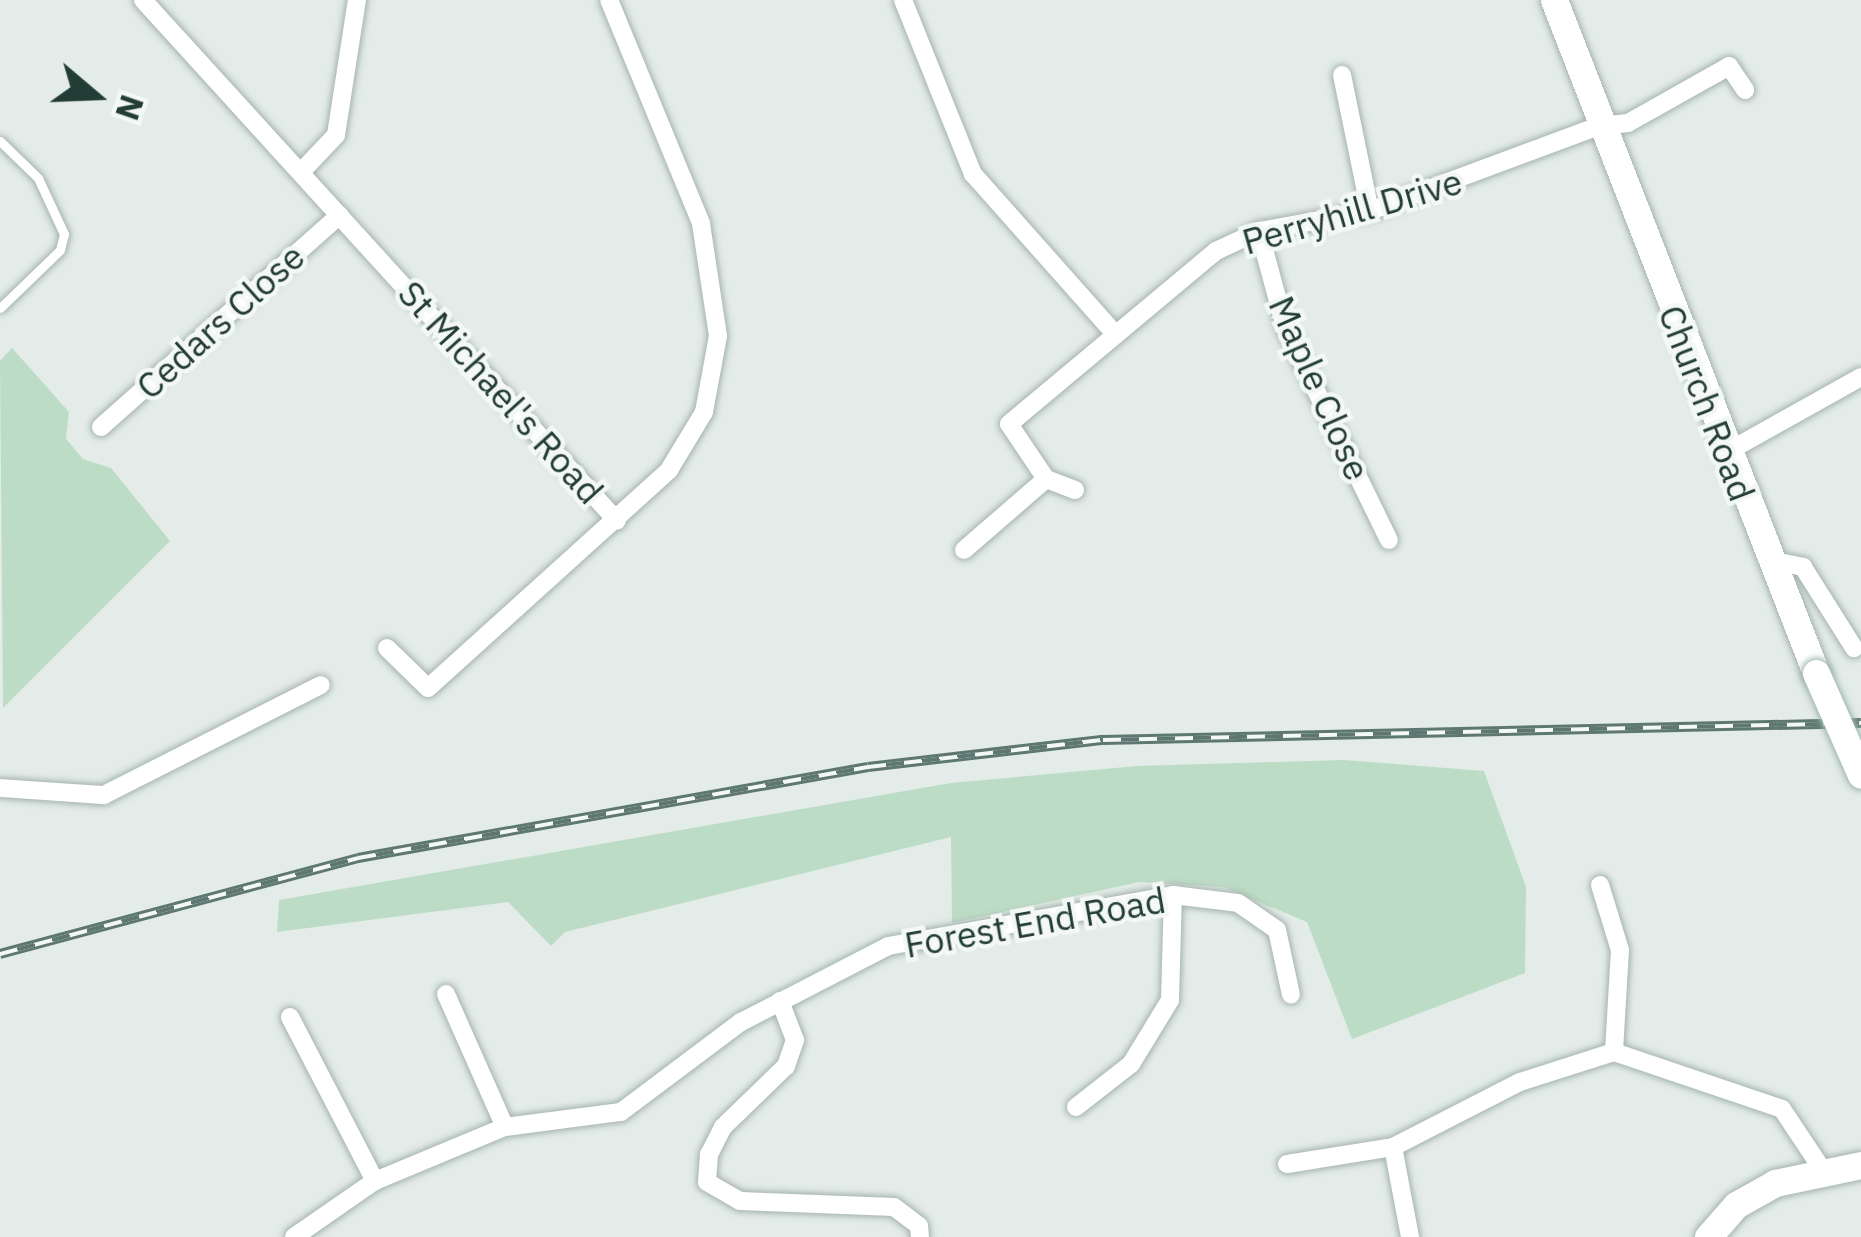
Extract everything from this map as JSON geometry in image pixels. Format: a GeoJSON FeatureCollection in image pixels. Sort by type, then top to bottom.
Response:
{"type":"FeatureCollection","features":[{"type":"Feature","properties":{"kind":"street","name":"St Michael's Road"},"geometry":{"type":"LineString","coordinates":[[143,0],[617,520],[669,470],[696,426],[718,336],[701,223],[609,0]]}},
{"type":"Feature","properties":{"kind":"street"},"geometry":{"type":"LineString","coordinates":[[302,172],[336,135],[357,0]]}},
{"type":"Feature","properties":{"kind":"street"},"geometry":{"type":"LineString","coordinates":[[903,0],[973,174],[1117,335]]}},
{"type":"Feature","properties":{"kind":"street","name":"Church Road"},"geometry":{"type":"LineString","coordinates":[[1578,0],[1559,13],[1599,126],[1768,560],[1861,775]]}},
{"type":"Feature","properties":{"kind":"street","name":"Perryhill Drive"},"geometry":{"type":"LineString","coordinates":[[1046,478],[1009,424],[1216,251],[1259,231],[1370,211],[1599,126],[1628,123],[1729,66],[1745,90]]}},
{"type":"Feature","properties":{"kind":"street"},"geometry":{"type":"LineString","coordinates":[[1342,75],[1370,211]]}},
{"type":"Feature","properties":{"kind":"street","name":"Cedars Close"},"geometry":{"type":"LineString","coordinates":[[101,427],[340,215]]}},
{"type":"Feature","properties":{"kind":"street","name":"Maple Close"},"geometry":{"type":"LineString","coordinates":[[1259,231],[1285,327],[1389,541]]}},
{"type":"Feature","properties":{"kind":"street"},"geometry":{"type":"LineString","coordinates":[[1726,452],[1861,377]]}},
{"type":"Feature","properties":{"kind":"street"},"geometry":{"type":"LineString","coordinates":[[964,550],[1046,478],[1075,490]]}},
{"type":"Feature","properties":{"kind":"street"},"geometry":{"type":"LineString","coordinates":[[386,648],[428,688],[617,520]]}},
{"type":"Feature","properties":{"kind":"street"},"geometry":{"type":"LineString","coordinates":[[1768,560],[1803,567],[1855,648]]}},
{"type":"Feature","properties":{"kind":"street"},"geometry":{"type":"LineString","coordinates":[[0,788],[104,795],[321,686]]}},
{"type":"Feature","properties":{"kind":"street"},"geometry":{"type":"LineString","coordinates":[[1600,885],[1620,950],[1614,1052]]}},
{"type":"Feature","properties":{"kind":"street"},"geometry":{"type":"LineString","coordinates":[[1076,1107],[1131,1064],[1170,1000],[1172,896]]}},
{"type":"Feature","properties":{"kind":"street","name":"Forest End Road"},"geometry":{"type":"LineString","coordinates":[[293,1237],[375,1181],[505,1127],[621,1112],[780,1001],[888,946],[1172,896],[1238,904],[1277,930],[1291,995]]}},
{"type":"Feature","properties":{"kind":"street"},"geometry":{"type":"LineString","coordinates":[[446,994],[505,1127]]}},
{"type":"Feature","properties":{"kind":"street"},"geometry":{"type":"LineString","coordinates":[[780,1001],[795,1040],[787,1066],[723,1127],[709,1154],[707,1182],[740,1201],[894,1207],[920,1226],[920,1237]]}},
{"type":"Feature","properties":{"kind":"street"},"geometry":{"type":"LineString","coordinates":[[290,1017],[375,1181]]}},
{"type":"Feature","properties":{"kind":"street"},"geometry":{"type":"LineString","coordinates":[[1287,1164],[1393,1147],[1520,1082],[1614,1052],[1782,1109],[1822,1169]]}},
{"type":"Feature","properties":{"kind":"street"},"geometry":{"type":"LineString","coordinates":[[1393,1147],[1410,1237]]}},
{"type":"Feature","properties":{"kind":"street"},"geometry":{"type":"LineString","coordinates":[[1708,1237],[1736,1205],[1822,1169],[1861,1166]]}},
{"type":"Feature","properties":{"kind":"lane"},"geometry":{"type":"LineString","coordinates":[[0,141],[38,178],[64,234],[60,250],[0,308]]}},
{"type":"Feature","properties":{"kind":"green space"},"geometry":{"type":"Polygon","coordinates":[[[12,348],[69,412],[66,439],[83,459],[111,468],[170,541],[3,708],[0,361],[12,348]]]}},
{"type":"Feature","properties":{"kind":"green space"},"geometry":{"type":"Polygon","coordinates":[[[1344,760],[1484,771],[1526,887],[1525,973],[1352,1039],[1307,922],[1223,887],[1139,882],[952,923],[951,837],[565,932],[551,946],[508,902],[277,932],[279,900],[951,783],[1137,766],[1344,760]]]}},
{"type":"Feature","properties":{"kind":"railway"},"geometry":{"type":"LineString","coordinates":[[0,954],[358,858],[868,767],[1103,740],[1861,723]]}}]}
